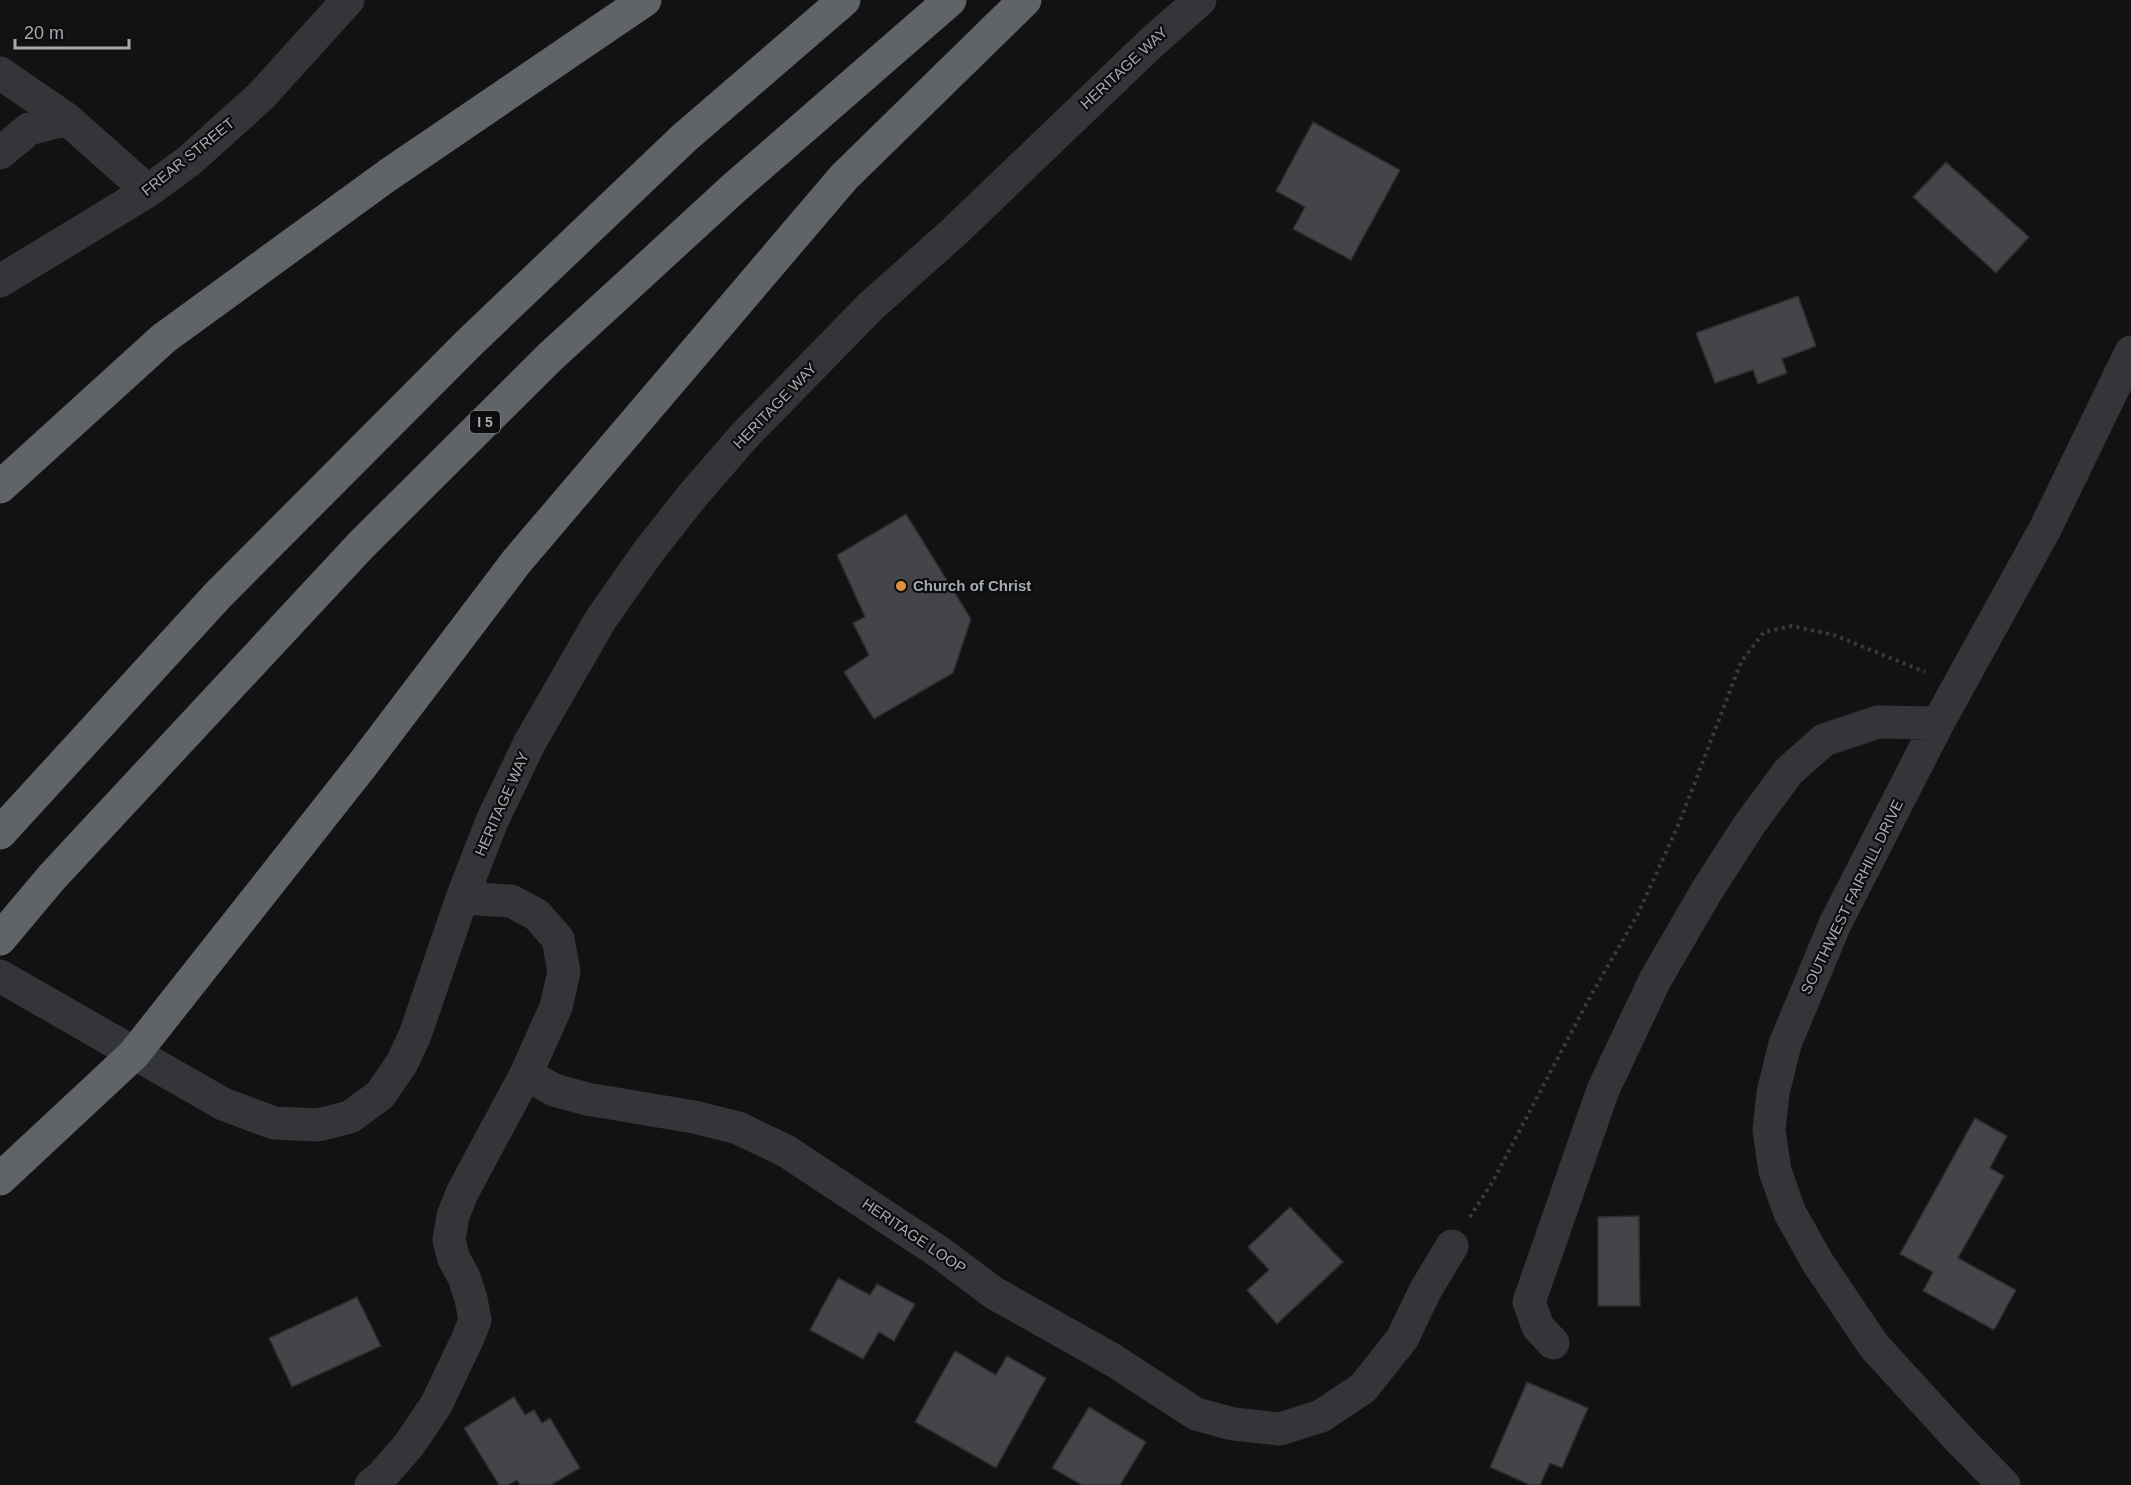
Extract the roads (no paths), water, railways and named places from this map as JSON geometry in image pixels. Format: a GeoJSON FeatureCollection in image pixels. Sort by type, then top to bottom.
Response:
{"type":"FeatureCollection","features":[{"type":"Feature","properties":{"kind":"highway"},"geometry":{"type":"LineString","coordinates":[[0,487],[164,338],[388,175],[645,0]]}},
{"type":"Feature","properties":{"kind":"highway"},"geometry":{"type":"LineString","coordinates":[[0,833],[218,595],[470,342],[684,138],[844,0]]}},
{"type":"Feature","properties":{"kind":"highway","name":"I 5"},"geometry":{"type":"LineString","coordinates":[[0,939],[52,877],[362,544],[550,357],[734,188],[950,0]]}},
{"type":"Feature","properties":{"kind":"highway"},"geometry":{"type":"LineString","coordinates":[[0,1179],[134,1054],[363,764],[517,561],[844,177],[1025,0]]}},
{"type":"Feature","properties":{"kind":"street","name":"FREAR STREET"},"geometry":{"type":"LineString","coordinates":[[0,281],[148,191],[190,160],[261,96],[348,0]]}},
{"type":"Feature","properties":{"kind":"street","name":"HERITAGE WAY"},"geometry":{"type":"LineString","coordinates":[[0,976],[223,1104],[274,1122],[318,1125],[350,1117],[380,1095],[402,1063],[426,1005],[462,898],[497,811],[530,742],[601,619],[648,552],[693,495],[746,435],[870,308],[955,231],[1150,44],[1200,0]]}},
{"type":"Feature","properties":{"kind":"street"},"geometry":{"type":"LineString","coordinates":[[0,73],[67,119],[148,191]]}},
{"type":"Feature","properties":{"kind":"street"},"geometry":{"type":"LineString","coordinates":[[0,153],[29,129],[67,119]]}},
{"type":"Feature","properties":{"kind":"street","name":"SOUTHWEST FAIRHILL DRIVE"},"geometry":{"type":"LineString","coordinates":[[2004,1485],[1874,1346],[1824,1272],[1790,1213],[1774,1171],[1769,1130],[1773,1093],[1785,1044],[1834,924],[1938,723],[2045,528],[2131,352]]}},
{"type":"Feature","properties":{"kind":"street"},"geometry":{"type":"LineString","coordinates":[[1553,1343],[1538,1327],[1529,1302],[1602,1090],[1655,980],[1706,892],[1749,825],[1788,771],[1824,740],[1878,722],[1938,723]]}},
{"type":"Feature","properties":{"kind":"street"},"geometry":{"type":"LineString","coordinates":[[371,1485],[409,1445],[436,1405],[453,1373],[475,1320],[464,1277],[454,1259],[449,1240],[453,1216],[462,1193],[526,1074],[556,1008],[564,972],[558,939],[537,915],[511,901],[462,898]]}},
{"type":"Feature","properties":{"kind":"street","name":"HERITAGE LOOP"},"geometry":{"type":"LineString","coordinates":[[526,1074],[554,1090],[587,1100],[694,1117],[738,1128],[786,1151],[939,1252],[994,1293],[1113,1360],[1196,1414],[1233,1425],[1280,1429],[1321,1416],[1363,1388],[1402,1339],[1425,1291],[1452,1246]]}},
{"type":"Feature","properties":{"kind":"place","name":"Church of Christ"},"geometry":{"type":"Point","coordinates":[901,586]}}]}
